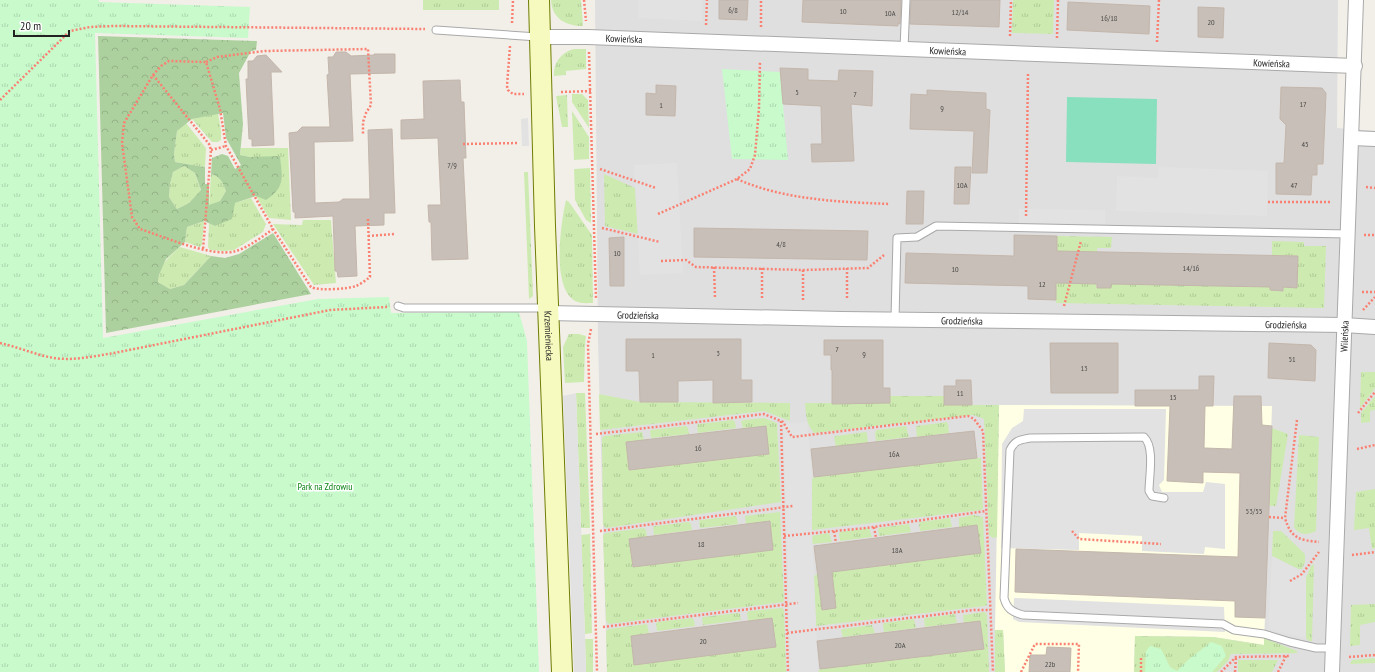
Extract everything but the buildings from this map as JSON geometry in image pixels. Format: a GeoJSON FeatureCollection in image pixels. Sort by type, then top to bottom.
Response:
{"type":"FeatureCollection","features":[{"type":"Feature","properties":{"kind":"main road","name":"Krzemieniecka"},"geometry":{"type":"LineString","coordinates":[[539,0],[548,311],[562,672]]}},
{"type":"Feature","properties":{"kind":"street","name":"Wileńska"},"geometry":{"type":"LineString","coordinates":[[1332,672],[1355,66],[1356,0]]}},
{"type":"Feature","properties":{"kind":"street","name":"Kowieńska"},"geometry":{"type":"LineString","coordinates":[[540,38],[588,37],[1355,66]]}},
{"type":"Feature","properties":{"kind":"street"},"geometry":{"type":"LineString","coordinates":[[1352,138],[1375,138]]}},
{"type":"Feature","properties":{"kind":"street","name":"Grodzieńska"},"geometry":{"type":"LineString","coordinates":[[548,311],[895,319],[1344,325],[1375,327]]}},
{"type":"Feature","properties":{"kind":"lane"},"geometry":{"type":"LineString","coordinates":[[904,49],[906,0]]}},
{"type":"Feature","properties":{"kind":"lane"},"geometry":{"type":"LineString","coordinates":[[436,30],[540,38]]}},
{"type":"Feature","properties":{"kind":"lane"},"geometry":{"type":"LineString","coordinates":[[895,319],[897,238],[917,238],[936,226],[1348,234]]}},
{"type":"Feature","properties":{"kind":"lane"},"geometry":{"type":"LineString","coordinates":[[398,306],[404,308],[548,311]]}},
{"type":"Feature","properties":{"kind":"lane"},"geometry":{"type":"LineString","coordinates":[[1164,498],[1152,496],[1149,491],[1150,450],[1148,441],[1144,438],[1030,438],[1017,440],[1010,450],[1004,598],[1006,605],[1010,610],[1023,616],[1223,624],[1234,630],[1264,634],[1316,648],[1333,648]]}},
{"type":"Feature","properties":{"kind":"path"},"geometry":{"type":"LineString","coordinates":[[513,0],[512,36],[508,61],[507,86],[508,90],[513,94],[527,94]]}},
{"type":"Feature","properties":{"kind":"path"},"geometry":{"type":"LineString","coordinates":[[584,0],[591,91],[597,305],[588,344],[597,672]]}},
{"type":"Feature","properties":{"kind":"path"},"geometry":{"type":"LineString","coordinates":[[706,25],[707,0]]}},
{"type":"Feature","properties":{"kind":"path"},"geometry":{"type":"LineString","coordinates":[[761,0],[761,27]]}},
{"type":"Feature","properties":{"kind":"path"},"geometry":{"type":"LineString","coordinates":[[1010,0],[1010,36]]}},
{"type":"Feature","properties":{"kind":"path"},"geometry":{"type":"LineString","coordinates":[[1056,38],[1058,0]]}},
{"type":"Feature","properties":{"kind":"path"},"geometry":{"type":"LineString","coordinates":[[1157,42],[1159,0]]}},
{"type":"Feature","properties":{"kind":"path"},"geometry":{"type":"LineString","coordinates":[[0,100],[70,30],[81,28],[113,26],[436,30]]}},
{"type":"Feature","properties":{"kind":"path"},"geometry":{"type":"LineString","coordinates":[[273,229],[236,251],[224,253],[203,250],[140,229],[132,217],[122,143],[124,123],[153,75],[161,66],[169,62],[206,62],[217,57],[266,51],[368,49],[371,105],[363,122],[363,135]]}},
{"type":"Feature","properties":{"kind":"path"},"geometry":{"type":"LineString","coordinates":[[658,214],[737,179],[750,169],[755,155],[759,108],[760,61]]}},
{"type":"Feature","properties":{"kind":"path"},"geometry":{"type":"LineString","coordinates":[[206,62],[220,109],[226,146],[248,188],[311,286],[315,289],[324,290],[356,286],[370,277],[368,219]]}},
{"type":"Feature","properties":{"kind":"path"},"geometry":{"type":"LineString","coordinates":[[1026,228],[1028,72]]}},
{"type":"Feature","properties":{"kind":"path"},"geometry":{"type":"LineString","coordinates":[[153,75],[209,144],[210,150],[203,250]]}},
{"type":"Feature","properties":{"kind":"path"},"geometry":{"type":"LineString","coordinates":[[561,92],[591,91]]}},
{"type":"Feature","properties":{"kind":"path"},"geometry":{"type":"LineString","coordinates":[[463,144],[519,143]]}},
{"type":"Feature","properties":{"kind":"path"},"geometry":{"type":"LineString","coordinates":[[210,150],[226,146]]}},
{"type":"Feature","properties":{"kind":"path"},"geometry":{"type":"LineString","coordinates":[[600,169],[656,188]]}},
{"type":"Feature","properties":{"kind":"path"},"geometry":{"type":"LineString","coordinates":[[737,179],[752,186],[786,195],[890,204]]}},
{"type":"Feature","properties":{"kind":"path"},"geometry":{"type":"LineString","coordinates":[[1366,187],[1375,188]]}},
{"type":"Feature","properties":{"kind":"path"},"geometry":{"type":"LineString","coordinates":[[1268,202],[1332,202]]}},
{"type":"Feature","properties":{"kind":"path"},"geometry":{"type":"LineString","coordinates":[[602,228],[660,242]]}},
{"type":"Feature","properties":{"kind":"path"},"geometry":{"type":"LineString","coordinates":[[1064,306],[1085,229]]}},
{"type":"Feature","properties":{"kind":"path"},"geometry":{"type":"LineString","coordinates":[[368,236],[395,234]]}},
{"type":"Feature","properties":{"kind":"path"},"geometry":{"type":"LineString","coordinates":[[1364,235],[1375,235]]}},
{"type":"Feature","properties":{"kind":"path"},"geometry":{"type":"LineString","coordinates":[[661,261],[686,260],[696,267],[803,270],[868,268],[896,247]]}},
{"type":"Feature","properties":{"kind":"path"},"geometry":{"type":"LineString","coordinates":[[714,267],[715,298]]}},
{"type":"Feature","properties":{"kind":"path"},"geometry":{"type":"LineString","coordinates":[[762,268],[762,298]]}},
{"type":"Feature","properties":{"kind":"path"},"geometry":{"type":"LineString","coordinates":[[847,268],[847,300]]}},
{"type":"Feature","properties":{"kind":"path"},"geometry":{"type":"LineString","coordinates":[[803,270],[803,300]]}},
{"type":"Feature","properties":{"kind":"path"},"geometry":{"type":"LineString","coordinates":[[1362,292],[1375,292]]}},
{"type":"Feature","properties":{"kind":"path"},"geometry":{"type":"LineString","coordinates":[[1361,312],[1375,297]]}},
{"type":"Feature","properties":{"kind":"path"},"geometry":{"type":"LineString","coordinates":[[0,342],[33,353],[55,358],[74,359],[114,354],[330,310],[398,306]]}},
{"type":"Feature","properties":{"kind":"path"},"geometry":{"type":"LineString","coordinates":[[1356,417],[1375,392]]}},
{"type":"Feature","properties":{"kind":"path"},"geometry":{"type":"LineString","coordinates":[[596,434],[764,414],[783,422],[792,437],[968,416],[974,419],[982,431],[993,672]]}},
{"type":"Feature","properties":{"kind":"path"},"geometry":{"type":"LineString","coordinates":[[1297,420],[1284,518],[1291,532],[1297,538],[1319,542]]}},
{"type":"Feature","properties":{"kind":"path"},"geometry":{"type":"LineString","coordinates":[[781,421],[788,672]]}},
{"type":"Feature","properties":{"kind":"path"},"geometry":{"type":"LineString","coordinates":[[600,531],[793,506]]}},
{"type":"Feature","properties":{"kind":"path"},"geometry":{"type":"LineString","coordinates":[[784,536],[874,527],[986,511]]}},
{"type":"Feature","properties":{"kind":"path"},"geometry":{"type":"LineString","coordinates":[[1269,517],[1284,518]]}},
{"type":"Feature","properties":{"kind":"path"},"geometry":{"type":"LineString","coordinates":[[874,527],[876,538]]}},
{"type":"Feature","properties":{"kind":"path"},"geometry":{"type":"LineString","coordinates":[[834,531],[836,543]]}},
{"type":"Feature","properties":{"kind":"path"},"geometry":{"type":"LineString","coordinates":[[1072,531],[1079,539],[1161,544]]}},
{"type":"Feature","properties":{"kind":"path"},"geometry":{"type":"LineString","coordinates":[[1290,581],[1302,574],[1319,552]]}},
{"type":"Feature","properties":{"kind":"path"},"geometry":{"type":"LineString","coordinates":[[1350,556],[1375,552]]}},
{"type":"Feature","properties":{"kind":"path"},"geometry":{"type":"LineString","coordinates":[[602,627],[798,603]]}},
{"type":"Feature","properties":{"kind":"path"},"geometry":{"type":"LineString","coordinates":[[787,633],[974,610],[990,610]]}},
{"type":"Feature","properties":{"kind":"path"},"geometry":{"type":"LineString","coordinates":[[1021,672],[1035,644],[1079,644],[1078,672]]}},
{"type":"Feature","properties":{"kind":"path"},"geometry":{"type":"LineString","coordinates":[[1346,658],[1375,655]]}},
{"type":"Feature","properties":{"kind":"path"},"geometry":{"type":"LineString","coordinates":[[1141,656],[1141,672]]}},
{"type":"Feature","properties":{"kind":"path"},"geometry":{"type":"LineString","coordinates":[[1278,672],[1286,656]]}},
{"type":"Feature","properties":{"kind":"path"},"geometry":{"type":"LineString","coordinates":[[1221,672],[1236,657],[1293,656]]}},
{"type":"Feature","properties":{"kind":"path"},"geometry":{"type":"LineString","coordinates":[[1235,672],[1236,657]]}},
{"type":"Feature","properties":{"kind":"shaded area"},"geometry":{"type":"Polygon","coordinates":[[[595,0],[1338,0],[1337,128],[1375,131],[1375,672],[607,672],[598,342],[595,0]]]}},
{"type":"Feature","properties":{"kind":"shaded area"},"geometry":{"type":"Polygon","coordinates":[[[638,0],[702,0],[702,21],[638,18],[638,0]]]}},
{"type":"Feature","properties":{"kind":"shaded area"},"geometry":{"type":"Polygon","coordinates":[[[528,118],[529,146],[522,146],[521,119],[528,118]]]}},
{"type":"Feature","properties":{"kind":"shaded area"},"geometry":{"type":"Polygon","coordinates":[[[677,163],[683,273],[640,275],[634,165],[677,163]]]}},
{"type":"Feature","properties":{"kind":"shaded area"},"geometry":{"type":"Polygon","coordinates":[[[1159,167],[1268,171],[1267,216],[1116,211],[1117,176],[1158,178],[1159,167]]]}},
{"type":"Feature","properties":{"kind":"shaded area"},"geometry":{"type":"Polygon","coordinates":[[[1019,209],[1105,210],[1105,224],[1019,223],[1019,209]]]}},
{"type":"Feature","properties":{"kind":"shaded area"},"geometry":{"type":"Polygon","coordinates":[[[576,393],[586,672],[574,672],[563,396],[576,393]]]}},
{"type":"Feature","properties":{"kind":"shaded area"},"geometry":{"type":"Polygon","coordinates":[[[999,405],[1272,406],[1264,645],[1213,637],[1135,636],[1134,672],[1005,672],[1003,630],[995,630],[999,405]]]}},
{"type":"Feature","properties":{"kind":"shaded area"},"geometry":{"type":"Polygon","coordinates":[[[1024,409],[1166,409],[1164,480],[1159,485],[1162,492],[1203,492],[1206,482],[1225,484],[1225,549],[1205,547],[1204,554],[1142,551],[1142,536],[1079,533],[1079,550],[1001,548],[1002,444],[1012,428],[1023,421],[1024,409]]]}},
{"type":"Feature","properties":{"kind":"shaded area"},"geometry":{"type":"Polygon","coordinates":[[[807,422],[812,479],[812,530],[818,672],[791,672],[783,424],[807,422]]]}},
{"type":"Feature","properties":{"kind":"shaded area"},"geometry":{"type":"Polygon","coordinates":[[[1272,556],[1298,569],[1306,578],[1306,638],[1268,630],[1272,556]]]}},
{"type":"Feature","properties":{"kind":"shaded area"},"geometry":{"type":"Polygon","coordinates":[[[1014,598],[1224,607],[1225,632],[1019,622],[1013,619],[1014,598]]]}},
{"type":"Feature","properties":{"kind":"green space","name":"Park na Zdrowiu"},"geometry":{"type":"Polygon","coordinates":[[[0,0],[99,0],[99,2],[250,7],[248,38],[95,33],[103,338],[318,299],[389,297],[391,313],[519,312],[527,341],[539,672],[0,672],[0,0]]]}},
{"type":"Feature","properties":{"kind":"green space"},"geometry":{"type":"Polygon","coordinates":[[[423,0],[499,0],[499,10],[423,10],[423,0]]]}},
{"type":"Feature","properties":{"kind":"green space"},"geometry":{"type":"Polygon","coordinates":[[[551,0],[581,0],[583,26],[571,25],[557,17],[552,7],[551,0]]]}},
{"type":"Feature","properties":{"kind":"green space"},"geometry":{"type":"Polygon","coordinates":[[[1013,0],[1054,0],[1053,34],[1012,33],[1013,0]]]}},
{"type":"Feature","properties":{"kind":"green space"},"geometry":{"type":"Polygon","coordinates":[[[98,36],[257,41],[256,50],[251,51],[239,73],[243,124],[240,155],[250,157],[280,156],[282,176],[280,186],[277,191],[266,200],[256,196],[235,203],[232,219],[215,226],[204,221],[187,227],[185,242],[166,259],[159,275],[158,282],[170,289],[184,285],[211,256],[225,258],[239,254],[273,233],[311,294],[106,333],[98,36]],[[223,113],[192,119],[177,131],[174,154],[175,162],[205,167],[205,184],[209,184],[209,205],[220,201],[226,191],[219,178],[211,174],[212,158],[222,154],[228,156],[235,169],[241,165],[226,138],[223,113]],[[184,166],[173,172],[170,184],[169,197],[177,209],[189,203],[201,190],[195,173],[184,166]]]}},
{"type":"Feature","properties":{"kind":"green space"},"geometry":{"type":"Polygon","coordinates":[[[586,49],[586,69],[566,71],[566,75],[554,76],[555,66],[559,58],[570,50],[586,49]]]}},
{"type":"Feature","properties":{"kind":"green space"},"geometry":{"type":"Polygon","coordinates":[[[722,69],[780,72],[788,160],[732,159],[722,69]]]}},
{"type":"Feature","properties":{"kind":"green space"},"geometry":{"type":"Polygon","coordinates":[[[572,94],[582,94],[588,100],[589,128],[572,102],[572,94]]]}},
{"type":"Feature","properties":{"kind":"green space"},"geometry":{"type":"Polygon","coordinates":[[[567,95],[568,127],[562,127],[556,96],[567,95]]]}},
{"type":"Feature","properties":{"kind":"green space"},"geometry":{"type":"Polygon","coordinates":[[[1067,97],[1157,99],[1156,164],[1066,162],[1067,97]]]}},
{"type":"Feature","properties":{"kind":"green space"},"geometry":{"type":"Polygon","coordinates":[[[572,111],[589,137],[589,159],[574,160],[572,111]]]}},
{"type":"Feature","properties":{"kind":"green space"},"geometry":{"type":"Polygon","coordinates":[[[218,113],[221,140],[218,142],[212,142],[192,119],[218,113]]]}},
{"type":"Feature","properties":{"kind":"green space"},"geometry":{"type":"Polygon","coordinates":[[[186,123],[206,148],[205,167],[175,162],[174,154],[177,131],[186,123]]]}},
{"type":"Feature","properties":{"kind":"green space"},"geometry":{"type":"Polygon","coordinates":[[[241,148],[288,148],[291,220],[269,218],[256,196],[280,157],[250,157],[240,155],[241,148]]]}},
{"type":"Feature","properties":{"kind":"green space"},"geometry":{"type":"Polygon","coordinates":[[[184,166],[195,173],[201,191],[189,203],[177,209],[169,197],[170,184],[173,172],[184,166]]]}},
{"type":"Feature","properties":{"kind":"green space"},"geometry":{"type":"Polygon","coordinates":[[[590,168],[591,223],[586,220],[575,200],[574,169],[590,168]]]}},
{"type":"Feature","properties":{"kind":"green space"},"geometry":{"type":"Polygon","coordinates":[[[524,172],[528,172],[533,296],[529,299],[524,172]]]}},
{"type":"Feature","properties":{"kind":"green space"},"geometry":{"type":"Polygon","coordinates":[[[211,174],[219,178],[226,191],[220,201],[209,206],[211,174]]]}},
{"type":"Feature","properties":{"kind":"green space"},"geometry":{"type":"Polygon","coordinates":[[[604,174],[635,188],[638,234],[605,226],[604,174]]]}},
{"type":"Feature","properties":{"kind":"green space"},"geometry":{"type":"Polygon","coordinates":[[[251,198],[266,224],[263,232],[234,250],[210,250],[208,247],[209,223],[215,226],[235,203],[251,198]]]}},
{"type":"Feature","properties":{"kind":"green space"},"geometry":{"type":"Polygon","coordinates":[[[566,200],[569,202],[592,235],[593,303],[582,303],[575,301],[568,294],[563,282],[560,269],[560,238],[566,200]]]}},
{"type":"Feature","properties":{"kind":"green space"},"geometry":{"type":"Polygon","coordinates":[[[303,220],[331,220],[336,283],[314,285],[273,224],[302,225],[303,220]]]}},
{"type":"Feature","properties":{"kind":"green space"},"geometry":{"type":"Polygon","coordinates":[[[204,221],[202,245],[200,247],[185,242],[187,227],[204,221]]]}},
{"type":"Feature","properties":{"kind":"green space"},"geometry":{"type":"Polygon","coordinates":[[[1057,236],[1112,237],[1111,248],[1097,248],[1097,252],[1084,252],[1097,288],[1111,284],[1270,287],[1270,290],[1283,291],[1283,287],[1297,287],[1298,256],[1272,255],[1272,241],[1304,242],[1304,246],[1326,246],[1324,308],[1056,303],[1057,236]]]}},
{"type":"Feature","properties":{"kind":"green space"},"geometry":{"type":"Polygon","coordinates":[[[180,247],[211,256],[184,285],[170,289],[158,282],[160,271],[165,262],[180,247]]]}},
{"type":"Feature","properties":{"kind":"green space"},"geometry":{"type":"Polygon","coordinates":[[[569,334],[586,336],[584,382],[565,383],[563,347],[569,334]]]}},
{"type":"Feature","properties":{"kind":"green space"},"geometry":{"type":"Polygon","coordinates":[[[1361,372],[1375,372],[1375,388],[1360,408],[1361,372]]]}},
{"type":"Feature","properties":{"kind":"green space"},"geometry":{"type":"Polygon","coordinates":[[[576,393],[585,393],[590,528],[581,528],[576,393]]]}},
{"type":"Feature","properties":{"kind":"green space"},"geometry":{"type":"Polygon","coordinates":[[[599,394],[640,402],[790,403],[790,421],[764,411],[600,430],[599,394]]]}},
{"type":"Feature","properties":{"kind":"green space"},"geometry":{"type":"Polygon","coordinates":[[[890,396],[944,396],[944,405],[999,405],[997,537],[993,538],[989,535],[984,419],[973,415],[814,433],[811,430],[806,415],[805,403],[889,403],[890,396]]]}},
{"type":"Feature","properties":{"kind":"green space"},"geometry":{"type":"Polygon","coordinates":[[[1375,396],[1375,410],[1370,411],[1370,422],[1361,423],[1361,413],[1375,396]]]}},
{"type":"Feature","properties":{"kind":"green space"},"geometry":{"type":"Polygon","coordinates":[[[764,418],[777,423],[781,502],[606,528],[603,525],[602,438],[604,436],[642,432],[644,440],[630,470],[769,454],[766,426],[743,428],[741,421],[764,418]]]}},
{"type":"Feature","properties":{"kind":"green space"},"geometry":{"type":"Polygon","coordinates":[[[733,420],[736,428],[698,433],[697,425],[699,424],[733,420]]]}},
{"type":"Feature","properties":{"kind":"green space"},"geometry":{"type":"Polygon","coordinates":[[[947,422],[949,433],[917,437],[917,426],[947,422]]]}},
{"type":"Feature","properties":{"kind":"green space"},"geometry":{"type":"Polygon","coordinates":[[[686,426],[689,434],[651,438],[651,430],[686,426]]]}},
{"type":"Feature","properties":{"kind":"green space"},"geometry":{"type":"Polygon","coordinates":[[[906,426],[909,437],[876,441],[875,432],[877,430],[906,426]]]}},
{"type":"Feature","properties":{"kind":"green space"},"geometry":{"type":"Polygon","coordinates":[[[1272,428],[1288,434],[1276,506],[1269,506],[1272,428]]]}},
{"type":"Feature","properties":{"kind":"green space"},"geometry":{"type":"Polygon","coordinates":[[[866,432],[868,443],[836,447],[834,437],[836,436],[866,432]]]}},
{"type":"Feature","properties":{"kind":"green space"},"geometry":{"type":"Polygon","coordinates":[[[1299,435],[1319,437],[1316,531],[1307,534],[1298,532],[1294,527],[1299,435]]]}},
{"type":"Feature","properties":{"kind":"green space"},"geometry":{"type":"Polygon","coordinates":[[[981,458],[983,508],[981,510],[812,530],[812,479],[814,477],[981,458]]]}},
{"type":"Feature","properties":{"kind":"green space"},"geometry":{"type":"Polygon","coordinates":[[[1375,489],[1375,548],[1372,549],[1369,528],[1354,530],[1356,492],[1375,489]]]}},
{"type":"Feature","properties":{"kind":"green space"},"geometry":{"type":"Polygon","coordinates":[[[780,512],[783,602],[609,624],[606,621],[603,535],[606,533],[644,528],[646,530],[647,537],[629,539],[633,567],[773,550],[770,521],[746,524],[745,516],[780,512]]]}},
{"type":"Feature","properties":{"kind":"green space"},"geometry":{"type":"Polygon","coordinates":[[[973,515],[983,517],[987,605],[816,626],[814,576],[817,574],[980,553],[977,526],[959,528],[959,518],[973,515]]]}},
{"type":"Feature","properties":{"kind":"green space"},"geometry":{"type":"Polygon","coordinates":[[[735,516],[738,524],[700,528],[699,521],[701,520],[735,516]]]}},
{"type":"Feature","properties":{"kind":"green space"},"geometry":{"type":"Polygon","coordinates":[[[950,518],[952,527],[920,531],[920,522],[950,518]]]}},
{"type":"Feature","properties":{"kind":"green space"},"geometry":{"type":"Polygon","coordinates":[[[689,522],[692,530],[654,535],[653,527],[655,526],[689,522]]]}},
{"type":"Feature","properties":{"kind":"green space"},"geometry":{"type":"Polygon","coordinates":[[[909,524],[911,532],[879,536],[879,528],[909,524]]]}},
{"type":"Feature","properties":{"kind":"green space"},"geometry":{"type":"Polygon","coordinates":[[[869,528],[872,537],[840,541],[840,532],[869,528]]]}},
{"type":"Feature","properties":{"kind":"green space"},"geometry":{"type":"Polygon","coordinates":[[[1273,531],[1281,531],[1305,554],[1305,562],[1302,569],[1298,569],[1272,556],[1273,531]]]}},
{"type":"Feature","properties":{"kind":"green space"},"geometry":{"type":"Polygon","coordinates":[[[829,533],[832,542],[802,545],[805,537],[829,533]]]}},
{"type":"Feature","properties":{"kind":"green space"},"geometry":{"type":"Polygon","coordinates":[[[590,534],[592,633],[585,634],[581,535],[590,534]]]}},
{"type":"Feature","properties":{"kind":"green space"},"geometry":{"type":"Polygon","coordinates":[[[1314,564],[1312,641],[1309,641],[1306,638],[1306,578],[1311,566],[1314,564]]]}},
{"type":"Feature","properties":{"kind":"green space"},"geometry":{"type":"Polygon","coordinates":[[[1375,604],[1375,622],[1360,625],[1360,645],[1350,646],[1351,605],[1375,604]]]}},
{"type":"Feature","properties":{"kind":"green space"},"geometry":{"type":"Polygon","coordinates":[[[782,608],[784,610],[786,672],[607,672],[606,631],[609,629],[647,624],[649,633],[631,636],[634,664],[776,646],[772,618],[748,621],[747,613],[749,611],[782,608]]]}},
{"type":"Feature","properties":{"kind":"green space"},"geometry":{"type":"Polygon","coordinates":[[[984,612],[987,614],[989,672],[818,672],[820,669],[984,649],[980,621],[964,623],[963,615],[984,612]]]}},
{"type":"Feature","properties":{"kind":"green space"},"geometry":{"type":"Polygon","coordinates":[[[740,614],[741,620],[703,625],[703,617],[740,614]]]}},
{"type":"Feature","properties":{"kind":"green space"},"geometry":{"type":"Polygon","coordinates":[[[955,614],[957,623],[925,627],[925,618],[955,614]]]}},
{"type":"Feature","properties":{"kind":"green space"},"geometry":{"type":"Polygon","coordinates":[[[692,618],[695,626],[657,631],[657,622],[692,618]]]}},
{"type":"Feature","properties":{"kind":"green space"},"geometry":{"type":"Polygon","coordinates":[[[914,619],[916,628],[884,632],[884,623],[914,619]]]}},
{"type":"Feature","properties":{"kind":"green space"},"geometry":{"type":"Polygon","coordinates":[[[872,625],[875,633],[843,637],[841,630],[843,629],[872,625]]]}},
{"type":"Feature","properties":{"kind":"green space"},"geometry":{"type":"Polygon","coordinates":[[[995,630],[1003,630],[1005,672],[995,672],[995,630]]]}},
{"type":"Feature","properties":{"kind":"green space"},"geometry":{"type":"Polygon","coordinates":[[[1135,636],[1213,637],[1264,645],[1264,638],[1297,651],[1297,653],[1231,654],[1228,661],[1217,672],[1134,672],[1135,636]]]}},
{"type":"Feature","properties":{"kind":"green space"},"geometry":{"type":"Polygon","coordinates":[[[585,639],[593,639],[593,672],[586,672],[585,639]]]}},
{"type":"Feature","properties":{"kind":"green space"},"geometry":{"type":"Polygon","coordinates":[[[1211,642],[1222,646],[1226,656],[1212,672],[1145,672],[1146,651],[1150,646],[1161,649],[1170,667],[1177,671],[1188,660],[1211,642]]]}},
{"type":"Feature","properties":{"kind":"green space"},"geometry":{"type":"Polygon","coordinates":[[[1375,658],[1375,663],[1350,664],[1352,660],[1375,658]]]}},
{"type":"Feature","properties":{"kind":"green space"},"geometry":{"type":"Polygon","coordinates":[[[1238,660],[1278,660],[1272,672],[1238,672],[1238,660]]]}}]}
